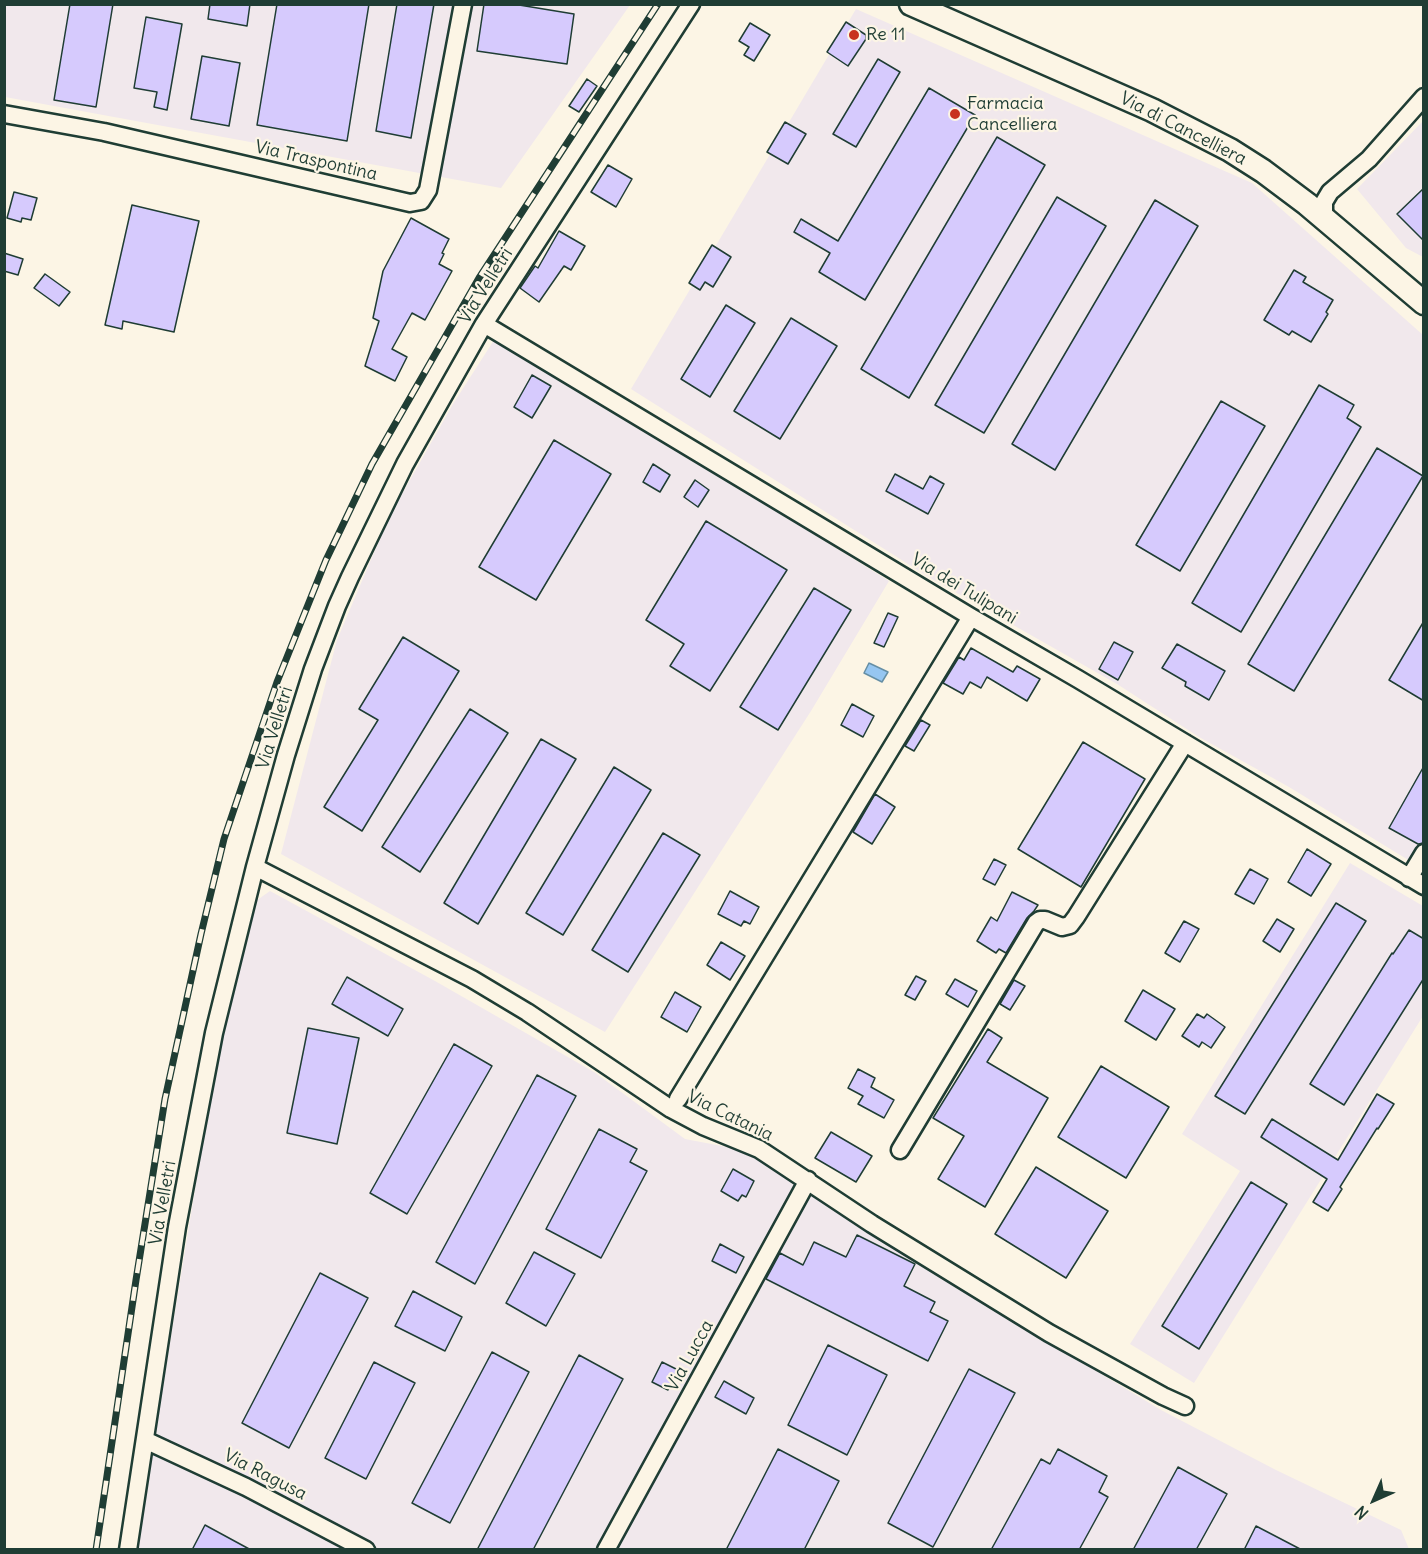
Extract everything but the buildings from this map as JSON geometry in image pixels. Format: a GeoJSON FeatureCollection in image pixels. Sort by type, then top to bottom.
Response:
{"type":"FeatureCollection","features":[{"type":"Feature","properties":{"kind":"street","name":"Via Traspontina"},"geometry":{"type":"LineString","coordinates":[[4,114],[104,132],[410,203],[421,201],[428,190],[463,4]]}},
{"type":"Feature","properties":{"kind":"street","name":"Via Velletri"},"geometry":{"type":"LineString","coordinates":[[128,1550],[177,1227],[214,1033],[255,867],[313,669],[337,606],[405,464],[484,324],[691,4]]}},
{"type":"Feature","properties":{"kind":"street","name":"Via di Cancelliera"},"geometry":{"type":"LineString","coordinates":[[911,4],[1185,126],[1239,155],[1284,186],[1424,303]]}},
{"type":"Feature","properties":{"kind":"street"},"geometry":{"type":"LineString","coordinates":[[1324,218],[1326,197],[1369,159],[1424,98]]}},
{"type":"Feature","properties":{"kind":"street"},"geometry":{"type":"LineString","coordinates":[[1284,186],[1311,192],[1337,185]]}},
{"type":"Feature","properties":{"kind":"street","name":"Via dei Tulipani"},"geometry":{"type":"LineString","coordinates":[[484,324],[1417,882]]}},
{"type":"Feature","properties":{"kind":"street"},"geometry":{"type":"LineString","coordinates":[[678,1099],[971,616]]}},
{"type":"Feature","properties":{"kind":"street"},"geometry":{"type":"LineString","coordinates":[[900,1150],[1036,924],[1040,920],[1045,920],[1062,927],[1070,924],[1076,917],[1185,743]]}},
{"type":"Feature","properties":{"kind":"street"},"geometry":{"type":"LineString","coordinates":[[1417,882],[1424,853]]}},
{"type":"Feature","properties":{"kind":"street","name":"Via Catania"},"geometry":{"type":"LineString","coordinates":[[255,867],[472,980],[527,1012],[671,1109],[703,1126],[751,1145],[808,1180],[872,1224],[1049,1333],[1185,1406]]}},
{"type":"Feature","properties":{"kind":"street","name":"Via Lucca"},"geometry":{"type":"LineString","coordinates":[[606,1550],[808,1180]]}},
{"type":"Feature","properties":{"kind":"street","name":"Via Ragusa"},"geometry":{"type":"LineString","coordinates":[[145,1440],[246,1487],[366,1550]]}},
{"type":"Feature","properties":{"kind":"shaded area"},"geometry":{"type":"Polygon","coordinates":[[[4,5],[630,5],[501,188],[5,97],[4,5]]]}},
{"type":"Feature","properties":{"kind":"shaded area"},"geometry":{"type":"Polygon","coordinates":[[[856,9],[1252,183],[1423,335],[1423,869],[1289,787],[1199,737],[1117,684],[927,576],[631,389],[856,9]]]}},
{"type":"Feature","properties":{"kind":"shaded area"},"geometry":{"type":"Polygon","coordinates":[[[1423,121],[1423,257],[1406,248],[1357,189],[1423,121]]]}},
{"type":"Feature","properties":{"kind":"shaded area"},"geometry":{"type":"Polygon","coordinates":[[[496,337],[889,581],[811,711],[605,1032],[281,854],[337,640],[389,517],[453,404],[496,337]]]}},
{"type":"Feature","properties":{"kind":"shaded area"},"geometry":{"type":"Polygon","coordinates":[[[1350,863],[1423,906],[1423,1016],[1194,1383],[1130,1344],[1240,1171],[1182,1134],[1350,863]]]}},
{"type":"Feature","properties":{"kind":"shaded area"},"geometry":{"type":"Polygon","coordinates":[[[270,891],[435,981],[594,1072],[685,1139],[743,1150],[983,1303],[1161,1410],[1276,1470],[1401,1530],[1409,1549],[137,1550],[201,1153],[228,1010],[253,903],[270,891]]]}},
{"type":"Feature","properties":{"kind":"water"},"geometry":{"type":"Polygon","coordinates":[[[869,663],[888,672],[882,682],[864,673],[869,663]]]}},
{"type":"Feature","properties":{"kind":"railway"},"geometry":{"type":"LineString","coordinates":[[96,1550],[165,1099],[224,839],[277,682],[326,560],[372,464],[479,278],[658,4]]}},
{"type":"Feature","properties":{"kind":"place","name":"Re 11"},"geometry":{"type":"Point","coordinates":[854,35]}},
{"type":"Feature","properties":{"kind":"place","name":"Farmacia Cancelliera"},"geometry":{"type":"Point","coordinates":[955,114]}}]}
